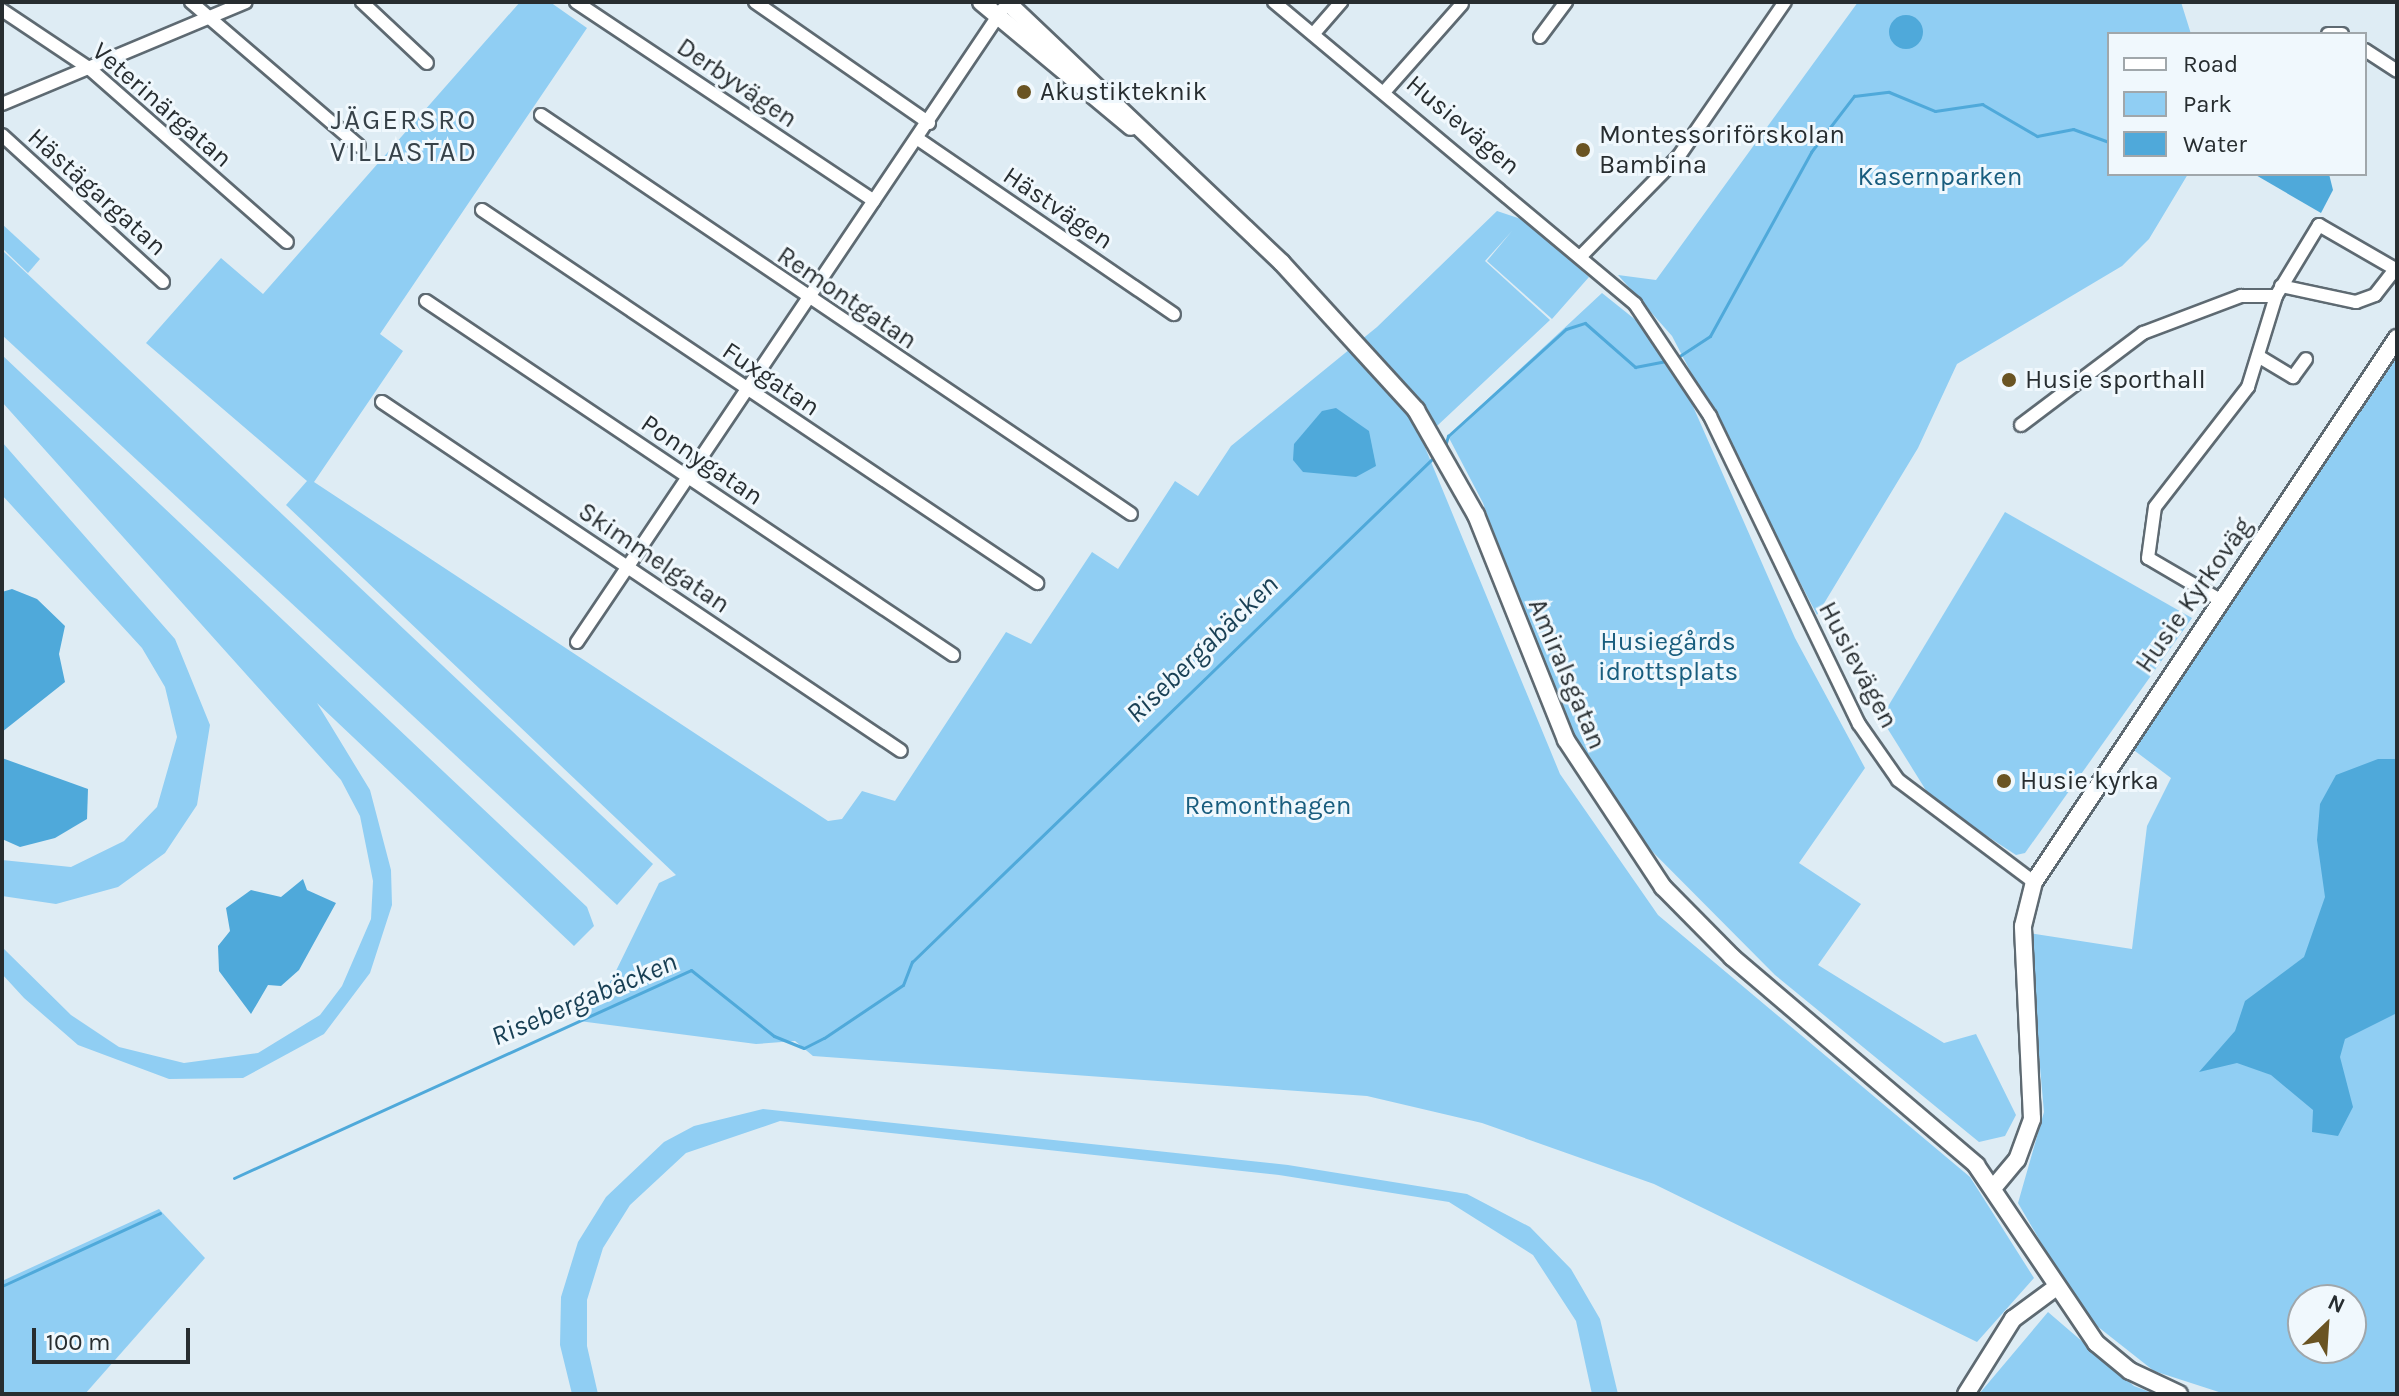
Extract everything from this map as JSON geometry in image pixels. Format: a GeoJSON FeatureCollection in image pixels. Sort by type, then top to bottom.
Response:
{"type":"FeatureCollection","features":[{"type":"Feature","properties":{"kind":"street"},"geometry":{"type":"LineString","coordinates":[[191,2],[212,16],[359,146]]}},
{"type":"Feature","properties":{"kind":"street"},"geometry":{"type":"LineString","coordinates":[[2,104],[246,2]]}},
{"type":"Feature","properties":{"kind":"street"},"geometry":{"type":"LineString","coordinates":[[362,2],[427,63]]}},
{"type":"Feature","properties":{"kind":"street","name":"Derbyvägen"},"geometry":{"type":"LineString","coordinates":[[576,2],[874,201]]}},
{"type":"Feature","properties":{"kind":"street"},"geometry":{"type":"LineString","coordinates":[[755,2],[929,123]]}},
{"type":"Feature","properties":{"kind":"street","name":"Amiralsgatan"},"geometry":{"type":"LineString","coordinates":[[981,2],[1186,170]]}},
{"type":"Feature","properties":{"kind":"street"},"geometry":{"type":"LineString","coordinates":[[577,642],[929,123],[1007,2]]}},
{"type":"Feature","properties":{"kind":"street","name":"Amiralsgatan"},"geometry":{"type":"LineString","coordinates":[[1007,2],[1186,170],[1383,366],[1449,462],[1550,709],[1635,852],[1732,957],[1922,1114],[1994,1187]]}},
{"type":"Feature","properties":{"kind":"street","name":"Husievägen"},"geometry":{"type":"LineString","coordinates":[[1274,2],[1315,32],[1582,255],[1665,344],[1685,373],[1859,724],[1898,780],[2034,882]]}},
{"type":"Feature","properties":{"kind":"street"},"geometry":{"type":"LineString","coordinates":[[1315,32],[1341,2]]}},
{"type":"Feature","properties":{"kind":"street"},"geometry":{"type":"LineString","coordinates":[[1540,37],[1566,2]]}},
{"type":"Feature","properties":{"kind":"street"},"geometry":{"type":"LineString","coordinates":[[1582,255],[1679,156],[1785,2]]}},
{"type":"Feature","properties":{"kind":"street"},"geometry":{"type":"LineString","coordinates":[[1385,91],[1462,4]]}},
{"type":"Feature","properties":{"kind":"street","name":"Veterinärgatan"},"geometry":{"type":"LineString","coordinates":[[2,10],[90,69],[287,242]]}},
{"type":"Feature","properties":{"kind":"street"},"geometry":{"type":"LineString","coordinates":[[2367,51],[2397,71]]}},
{"type":"Feature","properties":{"kind":"street","name":"Remontgatan"},"geometry":{"type":"LineString","coordinates":[[541,115],[1131,514]]}},
{"type":"Feature","properties":{"kind":"street","name":"Hästägargatan"},"geometry":{"type":"LineString","coordinates":[[2,135],[163,282]]}},
{"type":"Feature","properties":{"kind":"street","name":"Hästvägen"},"geometry":{"type":"LineString","coordinates":[[918,139],[1174,314]]}},
{"type":"Feature","properties":{"kind":"street","name":"Fuxgatan"},"geometry":{"type":"LineString","coordinates":[[482,210],[1037,583]]}},
{"type":"Feature","properties":{"kind":"street"},"geometry":{"type":"LineString","coordinates":[[2021,425],[2143,333],[2241,296],[2279,291],[2356,302],[2375,295],[2396,269],[2319,225],[2279,291],[2248,387],[2155,507],[2148,558],[2220,600]]}},
{"type":"Feature","properties":{"kind":"street","name":"Ponnygatan"},"geometry":{"type":"LineString","coordinates":[[426,301],[953,655]]}},
{"type":"Feature","properties":{"kind":"street","name":"Husie Kyrkoväg"},"geometry":{"type":"LineString","coordinates":[[2034,882],[2397,338]]}},
{"type":"Feature","properties":{"kind":"street"},"geometry":{"type":"LineString","coordinates":[[2258,356],[2293,377],[2306,359]]}},
{"type":"Feature","properties":{"kind":"street","name":"Skimmelgatan"},"geometry":{"type":"LineString","coordinates":[[382,402],[901,751]]}},
{"type":"Feature","properties":{"kind":"street"},"geometry":{"type":"LineString","coordinates":[[2034,882],[2023,926],[2032,1119],[2017,1160],[1994,1187],[2055,1288],[2114,1360],[2179,1394]]}},
{"type":"Feature","properties":{"kind":"street"},"geometry":{"type":"LineString","coordinates":[[1966,1394],[2013,1319],[2055,1288]]}},
{"type":"Feature","properties":{"kind":"green space","name":"Remonthagen"},"geometry":{"type":"Polygon","coordinates":[[[520,2],[550,2],[587,28],[380,334],[403,351],[314,482],[828,821],[842,819],[862,791],[895,801],[1006,632],[1031,644],[1092,552],[1118,569],[1175,481],[1198,496],[1231,446],[1377,327],[1497,211],[1524,220],[1589,277],[1552,319],[1487,261],[1512,231],[1485,261],[1550,320],[1422,440],[1560,774],[1658,915],[1970,1177],[2034,1278],[1977,1342],[1654,1184],[1482,1123],[1367,1096],[813,1056],[795,1041],[756,1044],[579,1021],[612,979],[659,883],[676,875],[286,505],[307,481],[146,343],[221,258],[263,294],[520,2]]]}},
{"type":"Feature","properties":{"kind":"green space","name":"Kasernparken"},"geometry":{"type":"Polygon","coordinates":[[[1858,2],[2181,2],[2190,32],[2107,32],[2107,176],[2187,176],[2149,239],[2122,266],[1957,364],[1918,448],[1817,615],[1672,336],[1618,275],[1656,280],[1858,2]]]}},
{"type":"Feature","properties":{"kind":"green space"},"geometry":{"type":"Polygon","coordinates":[[[2,224],[40,259],[28,273],[2,248],[2,224]]]}},
{"type":"Feature","properties":{"kind":"green space"},"geometry":{"type":"Polygon","coordinates":[[[2,250],[653,864],[617,905],[2,335],[2,250]]]}},
{"type":"Feature","properties":{"kind":"green space","name":"Husiegårds idrottsplats"},"geometry":{"type":"Polygon","coordinates":[[[1602,293],[1637,321],[1688,395],[1795,638],[1865,768],[1799,863],[1861,904],[1818,965],[1944,1043],[1976,1034],[2016,1115],[2005,1136],[1979,1142],[1775,975],[1616,815],[1554,707],[1483,503],[1448,436],[1602,293]]]}},
{"type":"Feature","properties":{"kind":"green space"},"geometry":{"type":"Polygon","coordinates":[[[2397,344],[2397,1394],[2225,1394],[2154,1371],[2083,1315],[2018,1203],[2044,1112],[2028,933],[2132,949],[2147,826],[2171,778],[2127,745],[2397,344]]]}},
{"type":"Feature","properties":{"kind":"green space"},"geometry":{"type":"Polygon","coordinates":[[[2,355],[587,907],[594,926],[574,946],[317,703],[370,790],[391,870],[392,905],[370,973],[324,1034],[243,1078],[169,1079],[78,1045],[24,998],[2,974],[2,947],[71,1015],[119,1047],[184,1063],[258,1053],[320,1015],[342,986],[371,919],[373,881],[360,816],[341,780],[2,402],[2,355]]]}},
{"type":"Feature","properties":{"kind":"green space"},"geometry":{"type":"Polygon","coordinates":[[[2,442],[175,639],[210,725],[197,805],[165,853],[118,887],[56,904],[2,896],[2,860],[71,867],[124,841],[157,807],[177,737],[165,687],[142,648],[2,495],[2,442]]]}},
{"type":"Feature","properties":{"kind":"green space"},"geometry":{"type":"Polygon","coordinates":[[[2005,512],[2192,618],[2025,853],[2016,855],[1932,800],[1881,718],[2005,512]]]}},
{"type":"Feature","properties":{"kind":"green space"},"geometry":{"type":"Polygon","coordinates":[[[763,1109],[1288,1165],[1467,1194],[1530,1227],[1571,1269],[1600,1319],[1618,1394],[1592,1394],[1576,1321],[1533,1255],[1449,1202],[1279,1175],[780,1121],[686,1153],[630,1205],[603,1248],[587,1300],[587,1346],[598,1394],[572,1394],[560,1345],[561,1297],[578,1242],[606,1197],[664,1142],[694,1126],[763,1109]]]}},
{"type":"Feature","properties":{"kind":"green space"},"geometry":{"type":"Polygon","coordinates":[[[159,1209],[205,1258],[85,1394],[2,1394],[2,1281],[159,1209]]]}},
{"type":"Feature","properties":{"kind":"green space"},"geometry":{"type":"Polygon","coordinates":[[[2048,1312],[2134,1386],[2155,1394],[1979,1394],[2048,1312]]]}},
{"type":"Feature","properties":{"kind":"water"},"geometry":{"type":"Polygon","coordinates":[[[1906,15],[1918,20],[1923,32],[1918,44],[1906,49],[1894,44],[1889,32],[1894,20],[1906,15]]]}},
{"type":"Feature","properties":{"kind":"water"},"geometry":{"type":"Polygon","coordinates":[[[2257,176],[2330,176],[2333,190],[2321,213],[2257,176]]]}},
{"type":"Feature","properties":{"kind":"water"},"geometry":{"type":"Polygon","coordinates":[[[1336,408],[1369,431],[1376,466],[1356,477],[1303,472],[1293,460],[1294,444],[1322,411],[1336,408]]]}},
{"type":"Feature","properties":{"kind":"water"},"geometry":{"type":"Polygon","coordinates":[[[12,589],[37,599],[65,626],[59,654],[65,682],[2,732],[2,592],[12,589]]]}},
{"type":"Feature","properties":{"kind":"water"},"geometry":{"type":"Polygon","coordinates":[[[2,758],[88,789],[87,819],[55,838],[20,847],[2,839],[2,758]]]}},
{"type":"Feature","properties":{"kind":"water"},"geometry":{"type":"Polygon","coordinates":[[[2378,759],[2397,759],[2397,1013],[2345,1039],[2340,1057],[2353,1107],[2338,1136],[2312,1132],[2313,1110],[2271,1075],[2237,1063],[2199,1072],[2235,1031],[2245,1001],[2304,957],[2325,897],[2317,840],[2320,804],[2336,775],[2378,759]]]}},
{"type":"Feature","properties":{"kind":"water"},"geometry":{"type":"Polygon","coordinates":[[[303,879],[307,890],[336,903],[299,970],[281,986],[268,985],[251,1014],[219,971],[218,946],[230,931],[226,908],[251,890],[281,897],[303,879]]]}},
{"type":"Feature","properties":{"kind":"waterway","name":"Risebergabäcken"},"geometry":{"type":"LineString","coordinates":[[1675,359],[1710,336],[1811,152],[1854,96],[1889,92],[1935,111],[1982,104],[2037,136],[2073,129],[2107,141]]}},
{"type":"Feature","properties":{"kind":"waterway","name":"Risebergabäcken"},"geometry":{"type":"LineString","coordinates":[[1444,449],[1448,436],[1566,329],[1585,323],[1635,367],[1667,361]]}},
{"type":"Feature","properties":{"kind":"waterway","name":"Risebergabäcken"},"geometry":{"type":"LineString","coordinates":[[234,1178],[691,970],[774,1036],[804,1048],[824,1038],[903,985],[912,962],[1435,456]]}},
{"type":"Feature","properties":{"kind":"waterway","name":"Risebergabäcken"},"geometry":{"type":"LineString","coordinates":[[2,1286],[160,1213]]}},
{"type":"Feature","properties":{"kind":"place","name":"Akustikteknik"},"geometry":{"type":"Point","coordinates":[1024,92]}},
{"type":"Feature","properties":{"kind":"place","name":"Montessoriförskolan Bambina"},"geometry":{"type":"Point","coordinates":[1583,150]}},
{"type":"Feature","properties":{"kind":"place","name":"Husie sporthall"},"geometry":{"type":"Point","coordinates":[2009,380]}},
{"type":"Feature","properties":{"kind":"place","name":"Husie kyrka"},"geometry":{"type":"Point","coordinates":[2004,781]}},
{"type":"Feature","properties":{"kind":"district","name":"JÄGERSRO VILLASTAD"},"geometry":{"type":"Point","coordinates":[404,136]}}]}
